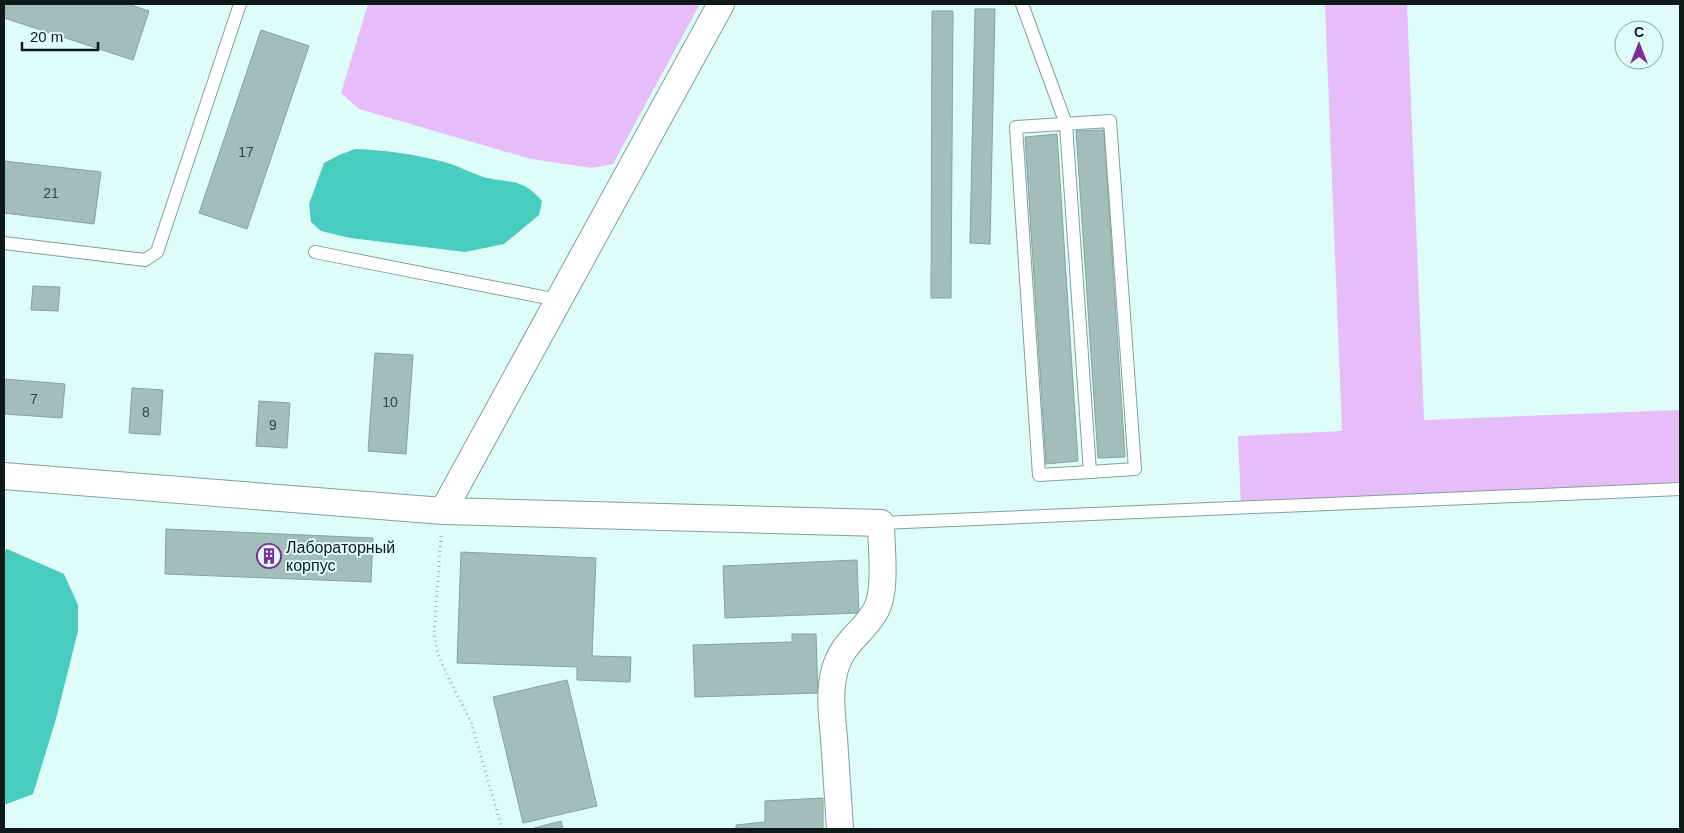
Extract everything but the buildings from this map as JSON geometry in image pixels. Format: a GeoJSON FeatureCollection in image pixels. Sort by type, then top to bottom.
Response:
{"type":"FeatureCollection","features":[{"type":"Feature","properties":{"kind":"street"},"geometry":{"type":"LineString","coordinates":[[443,510],[721,4]]}},
{"type":"Feature","properties":{"kind":"street"},"geometry":{"type":"LineString","coordinates":[[4,476],[443,510],[881,522],[882,589],[880,600],[876,610],[847,643],[837,663],[832,683],[840,829]]}},
{"type":"Feature","properties":{"kind":"lane"},"geometry":{"type":"LineString","coordinates":[[4,244],[145,260],[157,252],[240,4]]}},
{"type":"Feature","properties":{"kind":"lane"},"geometry":{"type":"LineString","coordinates":[[1022,4],[1066,124],[1090,472]]}},
{"type":"Feature","properties":{"kind":"lane"},"geometry":{"type":"LineString","coordinates":[[1110,121],[1135,469],[1090,472],[1039,475],[1016,127],[1110,121]]}},
{"type":"Feature","properties":{"kind":"lane"},"geometry":{"type":"LineString","coordinates":[[315,252],[558,300]]}},
{"type":"Feature","properties":{"kind":"lane"},"geometry":{"type":"LineString","coordinates":[[881,522],[1680,489]]}},
{"type":"Feature","properties":{"kind":"path"},"geometry":{"type":"LineString","coordinates":[[443,510],[434,634],[438,655],[471,722],[502,829]]}},
{"type":"Feature","properties":{"kind":"shaded area"},"geometry":{"type":"Polygon","coordinates":[[[368,4],[700,4],[613,164],[592,168],[531,159],[359,109],[341,93],[368,4]]]}},
{"type":"Feature","properties":{"kind":"shaded area"},"geometry":{"type":"Polygon","coordinates":[[[1325,4],[1430,4],[1407,5],[1424,420],[1680,410],[1680,489],[1241,506],[1238,436],[1342,431],[1325,4]]]}},
{"type":"Feature","properties":{"kind":"shaded area"},"geometry":{"type":"Polygon","coordinates":[[[355,149],[427,158],[451,164],[487,178],[523,185],[542,201],[539,215],[504,244],[465,252],[350,238],[321,231],[311,222],[309,204],[324,163],[355,149]]]}},
{"type":"Feature","properties":{"kind":"shaded area"},"geometry":{"type":"Polygon","coordinates":[[[7,549],[64,574],[78,605],[78,631],[56,719],[33,794],[4,805],[4,551],[7,549]]]}},
{"type":"Feature","properties":{"kind":"place","name":"Лабораторный корпус"},"geometry":{"type":"Point","coordinates":[269,556]}}]}
